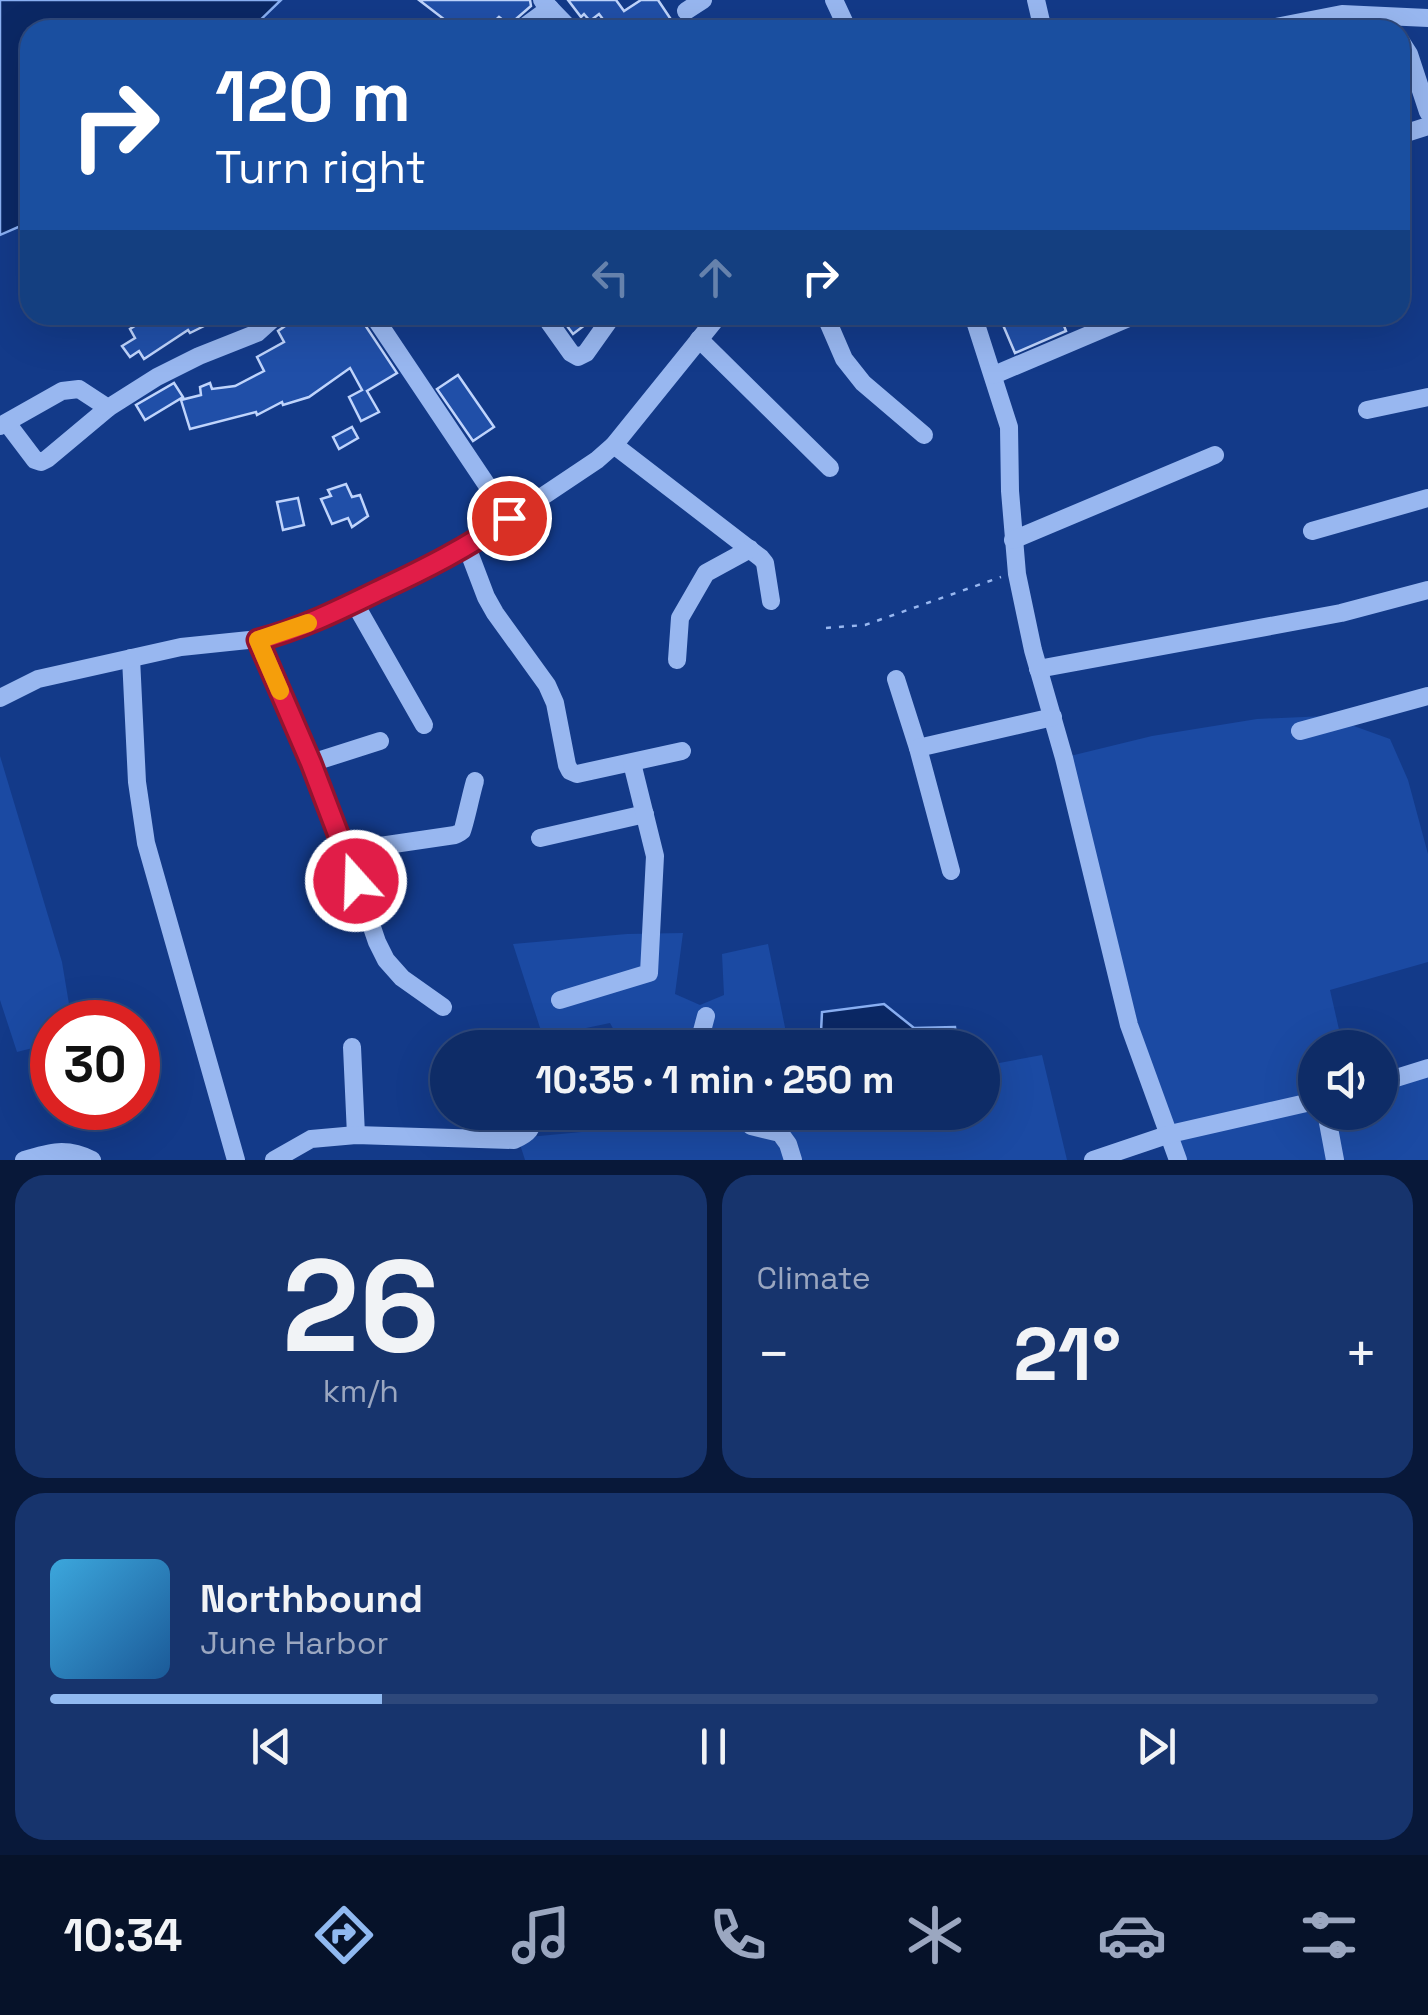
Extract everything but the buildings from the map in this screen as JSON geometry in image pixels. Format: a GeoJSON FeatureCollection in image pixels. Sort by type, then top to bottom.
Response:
{"type":"FeatureCollection","features":[{"type":"Feature","properties":{"kind":"street"},"geometry":{"type":"LineString","coordinates":[[686,11],[702,0]]}},
{"type":"Feature","properties":{"kind":"street"},"geometry":{"type":"LineString","coordinates":[[1311,20],[1342,14],[1428,18]]}},
{"type":"Feature","properties":{"kind":"street"},"geometry":{"type":"LineString","coordinates":[[1410,56],[1425,88],[1428,112]]}},
{"type":"Feature","properties":{"kind":"street"},"geometry":{"type":"LineString","coordinates":[[108,408],[79,390],[62,391],[3,424],[35,460],[47,460],[108,408],[158,377],[257,333],[266,325]]}},
{"type":"Feature","properties":{"kind":"street"},"geometry":{"type":"LineString","coordinates":[[380,325],[509,518]]}},
{"type":"Feature","properties":{"kind":"street"},"geometry":{"type":"LineString","coordinates":[[551,325],[570,353],[578,357],[586,354],[606,325]]}},
{"type":"Feature","properties":{"kind":"street"},"geometry":{"type":"LineString","coordinates":[[0,698],[38,679],[182,647],[258,640],[294,629],[467,547],[614,445],[711,325]]}},
{"type":"Feature","properties":{"kind":"street"},"geometry":{"type":"LineString","coordinates":[[829,325],[844,359],[863,383],[924,435]]}},
{"type":"Feature","properties":{"kind":"street"},"geometry":{"type":"LineString","coordinates":[[976,325],[1009,427],[1017,574],[1038,669],[1129,1025],[1178,1160]]}},
{"type":"Feature","properties":{"kind":"street"},"geometry":{"type":"LineString","coordinates":[[994,375],[1112,325]]}},
{"type":"Feature","properties":{"kind":"street"},"geometry":{"type":"LineString","coordinates":[[699,339],[830,468]]}},
{"type":"Feature","properties":{"kind":"street"},"geometry":{"type":"LineString","coordinates":[[1367,410],[1428,398]]}},
{"type":"Feature","properties":{"kind":"street"},"geometry":{"type":"LineString","coordinates":[[614,445],[765,563],[771,601]]}},
{"type":"Feature","properties":{"kind":"street"},"geometry":{"type":"LineString","coordinates":[[1013,540],[1215,455]]}},
{"type":"Feature","properties":{"kind":"street"},"geometry":{"type":"LineString","coordinates":[[1312,531],[1428,498]]}},
{"type":"Feature","properties":{"kind":"street"},"geometry":{"type":"LineString","coordinates":[[467,547],[486,596],[556,703],[570,770],[578,774],[682,751]]}},
{"type":"Feature","properties":{"kind":"street"},"geometry":{"type":"LineString","coordinates":[[676,660],[680,618],[706,572],[750,549]]}},
{"type":"Feature","properties":{"kind":"street"},"geometry":{"type":"LineString","coordinates":[[1038,669],[1310,619],[1428,590]]}},
{"type":"Feature","properties":{"kind":"street"},"geometry":{"type":"LineString","coordinates":[[354,602],[424,725]]}},
{"type":"Feature","properties":{"kind":"street"},"geometry":{"type":"LineString","coordinates":[[258,640],[311,763],[386,960],[402,978],[443,1007]]}},
{"type":"Feature","properties":{"kind":"street"},"geometry":{"type":"LineString","coordinates":[[131,658],[137,782],[146,843],[236,1160]]}},
{"type":"Feature","properties":{"kind":"street"},"geometry":{"type":"LineString","coordinates":[[896,680],[951,871]]}},
{"type":"Feature","properties":{"kind":"street"},"geometry":{"type":"LineString","coordinates":[[1300,731],[1428,696]]}},
{"type":"Feature","properties":{"kind":"street"},"geometry":{"type":"LineString","coordinates":[[918,748],[1053,717]]}},
{"type":"Feature","properties":{"kind":"street"},"geometry":{"type":"LineString","coordinates":[[311,763],[380,741]]}},
{"type":"Feature","properties":{"kind":"street"},"geometry":{"type":"LineString","coordinates":[[560,1000],[649,973],[655,856],[632,763]]}},
{"type":"Feature","properties":{"kind":"street"},"geometry":{"type":"LineString","coordinates":[[346,851],[455,835],[465,828],[475,781]]}},
{"type":"Feature","properties":{"kind":"street"},"geometry":{"type":"LineString","coordinates":[[540,838],[645,814]]}},
{"type":"Feature","properties":{"kind":"street"},"geometry":{"type":"LineString","coordinates":[[702,1030],[706,1016]]}},
{"type":"Feature","properties":{"kind":"street"},"geometry":{"type":"LineString","coordinates":[[352,1047],[356,1135]]}},
{"type":"Feature","properties":{"kind":"street"},"geometry":{"type":"LineString","coordinates":[[1398,1077],[1428,1068]]}},
{"type":"Feature","properties":{"kind":"street"},"geometry":{"type":"LineString","coordinates":[[1093,1160],[1170,1134],[1298,1105]]}},
{"type":"Feature","properties":{"kind":"street"},"geometry":{"type":"LineString","coordinates":[[274,1160],[311,1139],[356,1135],[514,1140],[530,1130]]}},
{"type":"Feature","properties":{"kind":"street"},"geometry":{"type":"LineString","coordinates":[[768,1130],[780,1133],[793,1160]]}},
{"type":"Feature","properties":{"kind":"street"},"geometry":{"type":"LineString","coordinates":[[1329,1130],[1335,1160]]}},
{"type":"Feature","properties":{"kind":"street"},"geometry":{"type":"LineString","coordinates":[[24,1160],[54,1150],[72,1151],[92,1160]]}},
{"type":"Feature","properties":{"kind":"path"},"geometry":{"type":"LineString","coordinates":[[826,628],[865,625],[1017,574]]}},
{"type":"Feature","properties":{"kind":"shaded area"},"geometry":{"type":"Polygon","coordinates":[[[0,0],[281,0],[260,20],[20,20],[20,226],[0,235],[0,0]]]}},
{"type":"Feature","properties":{"kind":"shaded area"},"geometry":{"type":"Polygon","coordinates":[[[1326,716],[1390,739],[1408,780],[1428,854],[1428,962],[1330,990],[1339,1030],[1298,1030],[1298,1130],[1398,1130],[1398,1072],[1428,1064],[1428,1160],[1182,1160],[1138,1024],[1066,757],[1152,736],[1257,719],[1326,716]]]}},
{"type":"Feature","properties":{"kind":"shaded area"},"geometry":{"type":"Polygon","coordinates":[[[0,756],[62,962],[68,1000],[30,1000],[30,1049],[17,1052],[0,1000],[0,756]]]}},
{"type":"Feature","properties":{"kind":"shaded area"},"geometry":{"type":"Polygon","coordinates":[[[683,933],[675,994],[700,1005],[724,995],[722,954],[768,944],[786,1030],[614,1030],[610,1023],[576,1030],[541,1030],[513,944],[683,933]]]}},
{"type":"Feature","properties":{"kind":"shaded area"},"geometry":{"type":"Polygon","coordinates":[[[884,1004],[914,1028],[955,1030],[821,1030],[822,1012],[884,1004]]]}},
{"type":"Feature","properties":{"kind":"shaded area"},"geometry":{"type":"Polygon","coordinates":[[[1042,1055],[1067,1160],[525,1160],[518,1138],[603,1130],[1000,1130],[1000,1063],[1042,1055]]]}},
{"type":"Feature","properties":{"kind":"slow traffic"},"geometry":{"type":"LineString","coordinates":[[280,691],[258,640],[308,623]]}},
{"type":"Feature","properties":{"kind":"route"},"geometry":{"type":"LineString","coordinates":[[356,881],[258,640],[327,616],[467,547],[509,518]]}}]}
